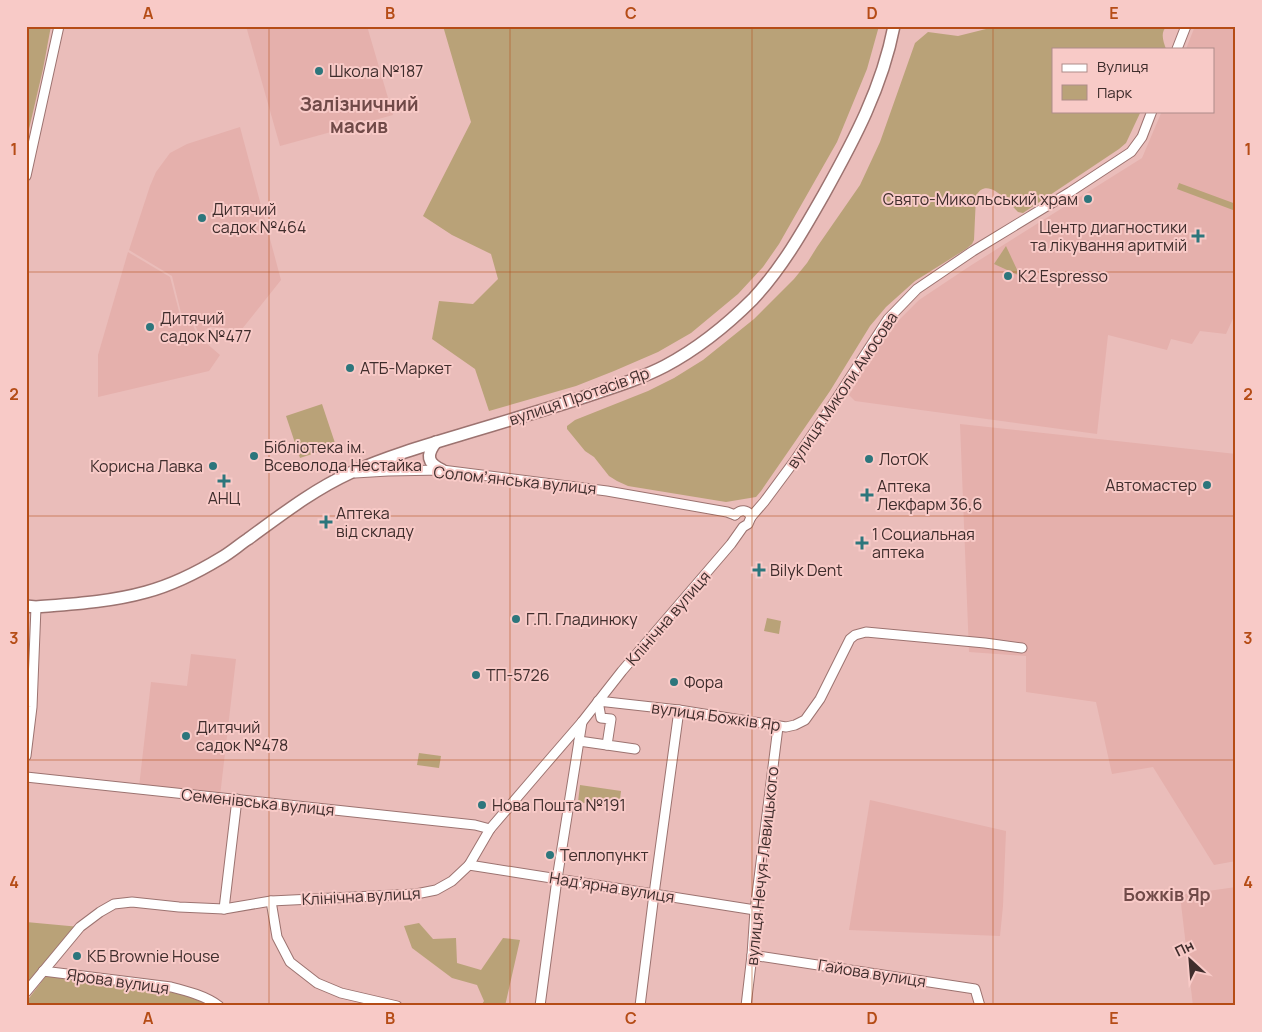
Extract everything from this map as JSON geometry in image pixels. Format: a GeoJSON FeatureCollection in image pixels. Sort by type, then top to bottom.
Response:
{"type":"FeatureCollection","features":[{"type":"Feature","properties":{"kind":"main road","name":"вулиця Протасів Яр"},"geometry":{"type":"LineString","coordinates":[[350,473],[392,456],[629,382],[665,366],[712,336],[738,313],[771,279],[804,230],[865,117],[878,86],[894,26]]}},
{"type":"Feature","properties":{"kind":"main road"},"geometry":{"type":"LineString","coordinates":[[436,442],[430,449],[431,462],[442,470]]}},
{"type":"Feature","properties":{"kind":"main road","name":"Соломʼянська вулиця"},"geometry":{"type":"LineString","coordinates":[[31,606],[103,601],[165,586],[188,576],[224,556],[315,491],[350,473]]}},
{"type":"Feature","properties":{"kind":"street"},"geometry":{"type":"LineString","coordinates":[[26,176],[59,26]]}},
{"type":"Feature","properties":{"kind":"street"},"geometry":{"type":"LineString","coordinates":[[1177,48],[1186,26]]}},
{"type":"Feature","properties":{"kind":"street","name":"вулиця Миколи Амосова"},"geometry":{"type":"LineString","coordinates":[[751,517],[764,502],[835,401],[888,319],[918,289],[973,250],[1070,192],[1131,152],[1142,137],[1152,112]]}},
{"type":"Feature","properties":{"kind":"street","name":"Соломʼянська вулиця"},"geometry":{"type":"LineString","coordinates":[[350,473],[442,470],[607,491],[735,515]]}},
{"type":"Feature","properties":{"kind":"street"},"geometry":{"type":"LineString","coordinates":[[744,510],[751,517],[748,524],[743,527],[735,521],[735,515],[744,510]]}},
{"type":"Feature","properties":{"kind":"street","name":"Клінічна вулиця"},"geometry":{"type":"LineString","coordinates":[[26,992],[80,927],[114,904],[132,902],[224,909],[271,901],[416,894],[436,890],[452,881],[468,865],[490,829],[582,722],[622,671],[726,550],[743,527]]}},
{"type":"Feature","properties":{"kind":"street"},"geometry":{"type":"LineString","coordinates":[[26,756],[31,606]]}},
{"type":"Feature","properties":{"kind":"street","name":"вулиця Божків Яр"},"geometry":{"type":"LineString","coordinates":[[598,701],[679,710],[786,727],[805,720],[820,699],[846,645],[854,635],[866,632],[1022,648]]}},
{"type":"Feature","properties":{"kind":"street"},"geometry":{"type":"LineString","coordinates":[[598,701],[601,718],[610,719],[607,745]]}},
{"type":"Feature","properties":{"kind":"street"},"geometry":{"type":"LineString","coordinates":[[640,1006],[679,710]]}},
{"type":"Feature","properties":{"kind":"street"},"geometry":{"type":"LineString","coordinates":[[540,1006],[557,879],[582,722]]}},
{"type":"Feature","properties":{"kind":"street","name":"вулиця Нечуя-Левицького"},"geometry":{"type":"LineString","coordinates":[[746,1006],[755,910],[778,726]]}},
{"type":"Feature","properties":{"kind":"street"},"geometry":{"type":"LineString","coordinates":[[579,740],[635,749]]}},
{"type":"Feature","properties":{"kind":"street","name":"Семенівська вулиця"},"geometry":{"type":"LineString","coordinates":[[26,777],[475,825],[490,829]]}},
{"type":"Feature","properties":{"kind":"street"},"geometry":{"type":"LineString","coordinates":[[224,909],[237,800]]}},
{"type":"Feature","properties":{"kind":"street","name":"Надʼярна вулиця"},"geometry":{"type":"LineString","coordinates":[[468,865],[755,910]]}},
{"type":"Feature","properties":{"kind":"street"},"geometry":{"type":"LineString","coordinates":[[271,901],[276,937],[290,962],[317,983],[341,993],[397,1006]]}},
{"type":"Feature","properties":{"kind":"street","name":"Гайова вулиця"},"geometry":{"type":"LineString","coordinates":[[752,955],[975,989],[980,1006]]}},
{"type":"Feature","properties":{"kind":"street","name":"Ярова вулиця"},"geometry":{"type":"LineString","coordinates":[[43,970],[171,987],[188,991],[215,1002],[219,1006]]}},
{"type":"Feature","properties":{"kind":"shaded area","name":"Школа №187"},"geometry":{"type":"Polygon","coordinates":[[[246,26],[367,26],[393,115],[280,146],[246,26]]]}},
{"type":"Feature","properties":{"kind":"shaded area"},"geometry":{"type":"Polygon","coordinates":[[[1195,26],[1236,26],[1236,312],[1226,334],[1200,331],[1192,344],[1171,339],[1167,350],[1108,335],[1097,434],[855,401],[849,395],[882,341],[919,300],[1142,158],[1162,112],[1214,112],[1214,48],[1186,48],[1195,26]]]}},
{"type":"Feature","properties":{"kind":"shaded area","name":"Дитячий садок №464"},"geometry":{"type":"Polygon","coordinates":[[[240,127],[281,280],[242,329],[210,327],[199,334],[192,318],[182,317],[172,276],[129,250],[150,186],[156,172],[170,153],[187,144],[240,127]]]}},
{"type":"Feature","properties":{"kind":"shaded area","name":"Дитячий садок №477"},"geometry":{"type":"Polygon","coordinates":[[[128,252],[170,277],[181,319],[191,320],[197,335],[220,355],[209,371],[98,397],[98,355],[128,252]]]}},
{"type":"Feature","properties":{"kind":"shaded area"},"geometry":{"type":"Polygon","coordinates":[[[960,424],[1236,454],[1236,861],[1214,865],[1153,767],[1112,774],[1096,702],[1026,692],[1026,656],[969,652],[960,424]]]}},
{"type":"Feature","properties":{"kind":"shaded area","name":"Дитячий садок №478"},"geometry":{"type":"Polygon","coordinates":[[[191,654],[236,659],[220,796],[139,787],[151,682],[187,686],[191,654]]]}},
{"type":"Feature","properties":{"kind":"shaded area"},"geometry":{"type":"Polygon","coordinates":[[[870,800],[1006,831],[1000,936],[849,930],[870,800]]]}},
{"type":"Feature","properties":{"kind":"shaded area"},"geometry":{"type":"Polygon","coordinates":[[[1236,887],[1236,1006],[1193,1006],[1180,895],[1236,887]]]}},
{"type":"Feature","properties":{"kind":"green space"},"geometry":{"type":"Polygon","coordinates":[[[26,26],[51,26],[26,142],[26,26]]]}},
{"type":"Feature","properties":{"kind":"green space"},"geometry":{"type":"Polygon","coordinates":[[[443,26],[879,26],[867,69],[837,142],[779,244],[763,267],[738,294],[691,333],[658,352],[576,386],[489,411],[475,369],[432,339],[439,301],[473,304],[498,279],[491,254],[452,235],[423,216],[471,122],[443,26]]]}},
{"type":"Feature","properties":{"kind":"green space"},"geometry":{"type":"Polygon","coordinates":[[[990,26],[1167,26],[1163,34],[1166,48],[1052,48],[1052,112],[1141,112],[1126,143],[1023,213],[1018,212],[1004,197],[992,189],[986,188],[981,190],[976,196],[974,240],[972,244],[915,281],[886,307],[870,326],[830,391],[756,497],[726,502],[628,486],[609,476],[594,457],[585,451],[567,429],[567,426],[575,420],[648,391],[674,378],[703,360],[754,319],[794,279],[807,263],[860,185],[880,142],[915,43],[928,32],[958,36],[986,29],[990,26]]]}},
{"type":"Feature","properties":{"kind":"green space"},"geometry":{"type":"Polygon","coordinates":[[[1179,183],[1236,204],[1233,210],[1177,189],[1179,183]]]}},
{"type":"Feature","properties":{"kind":"green space"},"geometry":{"type":"Polygon","coordinates":[[[1006,246],[1020,276],[994,264],[1006,246]]]}},
{"type":"Feature","properties":{"kind":"green space"},"geometry":{"type":"Polygon","coordinates":[[[322,404],[336,446],[300,458],[286,416],[322,404]]]}},
{"type":"Feature","properties":{"kind":"green space"},"geometry":{"type":"Polygon","coordinates":[[[767,618],[781,621],[779,634],[764,631],[767,618]]]}},
{"type":"Feature","properties":{"kind":"green space"},"geometry":{"type":"Polygon","coordinates":[[[419,753],[441,756],[439,768],[417,765],[419,753]]]}},
{"type":"Feature","properties":{"kind":"green space"},"geometry":{"type":"Polygon","coordinates":[[[580,785],[621,791],[619,808],[578,802],[580,785]]]}},
{"type":"Feature","properties":{"kind":"green space"},"geometry":{"type":"Polygon","coordinates":[[[26,922],[80,927],[26,992],[26,922]]]}},
{"type":"Feature","properties":{"kind":"green space"},"geometry":{"type":"Polygon","coordinates":[[[419,923],[433,939],[456,938],[457,963],[481,970],[503,938],[520,940],[505,1006],[481,1006],[484,1001],[477,985],[452,978],[412,948],[404,926],[419,923]]]}},
{"type":"Feature","properties":{"kind":"green space"},"geometry":{"type":"Polygon","coordinates":[[[46,976],[170,992],[187,996],[211,1006],[26,1006],[26,1002],[46,976]]]}},
{"type":"Feature","properties":{"kind":"place","name":"Школа №187"},"geometry":{"type":"Point","coordinates":[319,71]}},
{"type":"Feature","properties":{"kind":"place","name":"Свято-Микольський храм"},"geometry":{"type":"Point","coordinates":[1088,199]}},
{"type":"Feature","properties":{"kind":"place","name":"Дитячий садок №464"},"geometry":{"type":"Point","coordinates":[202,218]}},
{"type":"Feature","properties":{"kind":"place","name":"Центр диагностики та лікування аритмій"},"geometry":{"type":"Point","coordinates":[1198,236]}},
{"type":"Feature","properties":{"kind":"place","name":"K2 Espresso"},"geometry":{"type":"Point","coordinates":[1008,276]}},
{"type":"Feature","properties":{"kind":"place","name":"Дитячий садок №477"},"geometry":{"type":"Point","coordinates":[150,327]}},
{"type":"Feature","properties":{"kind":"place","name":"АТБ-Маркет"},"geometry":{"type":"Point","coordinates":[350,368]}},
{"type":"Feature","properties":{"kind":"place","name":"Бібліотека ім. Всеволода Нестайка"},"geometry":{"type":"Point","coordinates":[254,456]}},
{"type":"Feature","properties":{"kind":"place","name":"ЛотОК"},"geometry":{"type":"Point","coordinates":[869,459]}},
{"type":"Feature","properties":{"kind":"place","name":"Корисна Лавка"},"geometry":{"type":"Point","coordinates":[213,466]}},
{"type":"Feature","properties":{"kind":"place","name":"АНЦ"},"geometry":{"type":"Point","coordinates":[224,481]}},
{"type":"Feature","properties":{"kind":"place","name":"Автомастер"},"geometry":{"type":"Point","coordinates":[1207,485]}},
{"type":"Feature","properties":{"kind":"place","name":"Аптека Лекфарм 36,6"},"geometry":{"type":"Point","coordinates":[867,495]}},
{"type":"Feature","properties":{"kind":"place","name":"Аптека від складу"},"geometry":{"type":"Point","coordinates":[326,522]}},
{"type":"Feature","properties":{"kind":"place","name":"1 Социальная аптека"},"geometry":{"type":"Point","coordinates":[862,543]}},
{"type":"Feature","properties":{"kind":"place","name":"Bilyk Dent"},"geometry":{"type":"Point","coordinates":[759,570]}},
{"type":"Feature","properties":{"kind":"place","name":"Г.П. Гладинюку"},"geometry":{"type":"Point","coordinates":[516,619]}},
{"type":"Feature","properties":{"kind":"place","name":"ТП-5726"},"geometry":{"type":"Point","coordinates":[476,675]}},
{"type":"Feature","properties":{"kind":"place","name":"Фора"},"geometry":{"type":"Point","coordinates":[674,682]}},
{"type":"Feature","properties":{"kind":"place","name":"Дитячий садок №478"},"geometry":{"type":"Point","coordinates":[186,736]}},
{"type":"Feature","properties":{"kind":"place","name":"Нова Пошта №191"},"geometry":{"type":"Point","coordinates":[482,805]}},
{"type":"Feature","properties":{"kind":"place","name":"Теплопункт"},"geometry":{"type":"Point","coordinates":[550,855]}},
{"type":"Feature","properties":{"kind":"place","name":"КБ Brownie House"},"geometry":{"type":"Point","coordinates":[77,956]}},
{"type":"Feature","properties":{"kind":"district","name":"Залізничний масив"},"geometry":{"type":"Point","coordinates":[359,115]}},
{"type":"Feature","properties":{"kind":"district","name":"Божків Яр"},"geometry":{"type":"Point","coordinates":[1167,894]}}]}
